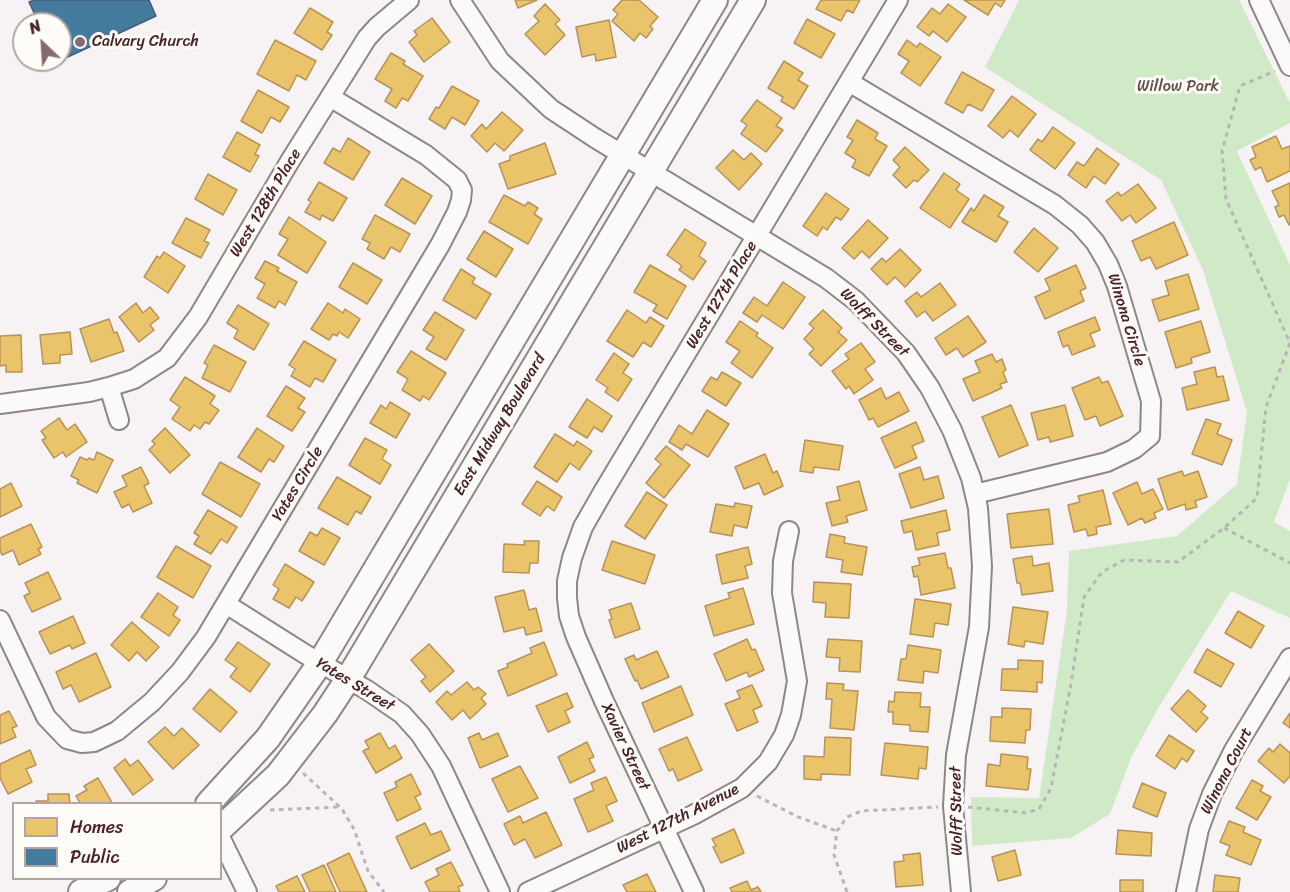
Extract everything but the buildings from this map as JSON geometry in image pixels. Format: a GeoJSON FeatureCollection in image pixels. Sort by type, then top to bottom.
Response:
{"type":"FeatureCollection","features":[{"type":"Feature","properties":{"kind":"main road","name":"East Midway Boulevard"},"geometry":{"type":"LineString","coordinates":[[210,802],[268,738],[320,663],[715,0]]}},
{"type":"Feature","properties":{"kind":"main road","name":"East Midway Boulevard"},"geometry":{"type":"LineString","coordinates":[[222,828],[278,775],[319,722],[348,679],[753,0]]}},
{"type":"Feature","properties":{"kind":"main road"},"geometry":{"type":"LineString","coordinates":[[81,892],[106,880]]}},
{"type":"Feature","properties":{"kind":"main road"},"geometry":{"type":"LineString","coordinates":[[130,892],[152,880]]}},
{"type":"Feature","properties":{"kind":"street","name":"West 128th Place"},"geometry":{"type":"LineString","coordinates":[[0,404],[89,392],[109,387],[134,379],[167,358],[198,317],[367,38],[409,0]]}},
{"type":"Feature","properties":{"kind":"street","name":"Wolff Street"},"geometry":{"type":"LineString","coordinates":[[460,0],[500,61],[551,109],[650,172],[826,278],[856,301],[906,353],[930,388],[952,430],[971,478],[975,494],[982,566],[981,601],[956,755],[953,806],[960,892]]}},
{"type":"Feature","properties":{"kind":"street","name":"West 127th Place"},"geometry":{"type":"LineString","coordinates":[[567,598],[567,581],[583,527],[898,0]]}},
{"type":"Feature","properties":{"kind":"street"},"geometry":{"type":"LineString","coordinates":[[1259,0],[1290,65]]}},
{"type":"Feature","properties":{"kind":"street","name":"Winona Circle"},"geometry":{"type":"LineString","coordinates":[[849,82],[1055,205],[1080,225],[1095,242],[1117,286],[1151,401],[1150,436],[1134,449],[1107,462],[975,494]]}},
{"type":"Feature","properties":{"kind":"street","name":"Yates Circle"},"geometry":{"type":"LineString","coordinates":[[0,620],[46,717],[71,748],[82,743],[94,742],[117,731],[152,702],[206,637],[440,245],[468,187],[426,155],[330,97]]}},
{"type":"Feature","properties":{"kind":"street"},"geometry":{"type":"LineString","coordinates":[[109,387],[119,420]]}},
{"type":"Feature","properties":{"kind":"street","name":"West 127th Avenue"},"geometry":{"type":"LineString","coordinates":[[528,892],[664,828],[742,788],[768,762],[784,735],[791,715],[797,681],[782,593],[783,561],[789,531]]}},
{"type":"Feature","properties":{"kind":"street","name":"Xavier Street"},"geometry":{"type":"LineString","coordinates":[[567,598],[569,616],[576,638],[694,892]]}},
{"type":"Feature","properties":{"kind":"street","name":"Yates Street"},"geometry":{"type":"LineString","coordinates":[[226,604],[402,714],[420,734],[441,766],[500,892]]}},
{"type":"Feature","properties":{"kind":"street","name":"Winona Court"},"geometry":{"type":"LineString","coordinates":[[1186,892],[1199,829],[1212,794],[1234,750],[1290,658]]}},
{"type":"Feature","properties":{"kind":"street"},"geometry":{"type":"LineString","coordinates":[[222,841],[247,892]]}},
{"type":"Feature","properties":{"kind":"path"},"geometry":{"type":"LineString","coordinates":[[847,892],[834,855],[837,831],[847,817],[861,811],[953,806],[1026,813],[1039,809],[1051,788],[1071,684],[1084,597],[1102,572],[1124,560],[1178,562],[1224,528],[1257,498],[1266,407],[1290,343],[1226,199],[1222,151],[1240,86],[1290,65]]}},
{"type":"Feature","properties":{"kind":"path"},"geometry":{"type":"LineString","coordinates":[[1224,528],[1290,562]]}},
{"type":"Feature","properties":{"kind":"path"},"geometry":{"type":"LineString","coordinates":[[303,773],[340,807],[354,829],[368,871],[384,892]]}},
{"type":"Feature","properties":{"kind":"path"},"geometry":{"type":"LineString","coordinates":[[742,788],[798,817],[837,831]]}},
{"type":"Feature","properties":{"kind":"path"},"geometry":{"type":"LineString","coordinates":[[268,810],[340,807]]}},
{"type":"Feature","properties":{"kind":"green space","name":"Willow Park"},"geometry":{"type":"Polygon","coordinates":[[[1019,0],[1239,0],[1290,103],[1290,123],[1237,151],[1290,265],[1290,479],[1274,522],[1290,531],[1290,618],[1231,591],[1157,710],[1131,758],[1110,814],[1071,838],[972,846],[971,797],[1039,798],[1067,610],[1069,551],[1177,536],[1237,484],[1247,412],[1203,270],[1161,180],[985,67],[1019,0]]]}},
{"type":"Feature","properties":{"kind":"place","name":"Calvary Church"},"geometry":{"type":"Point","coordinates":[80,42]}}]}
